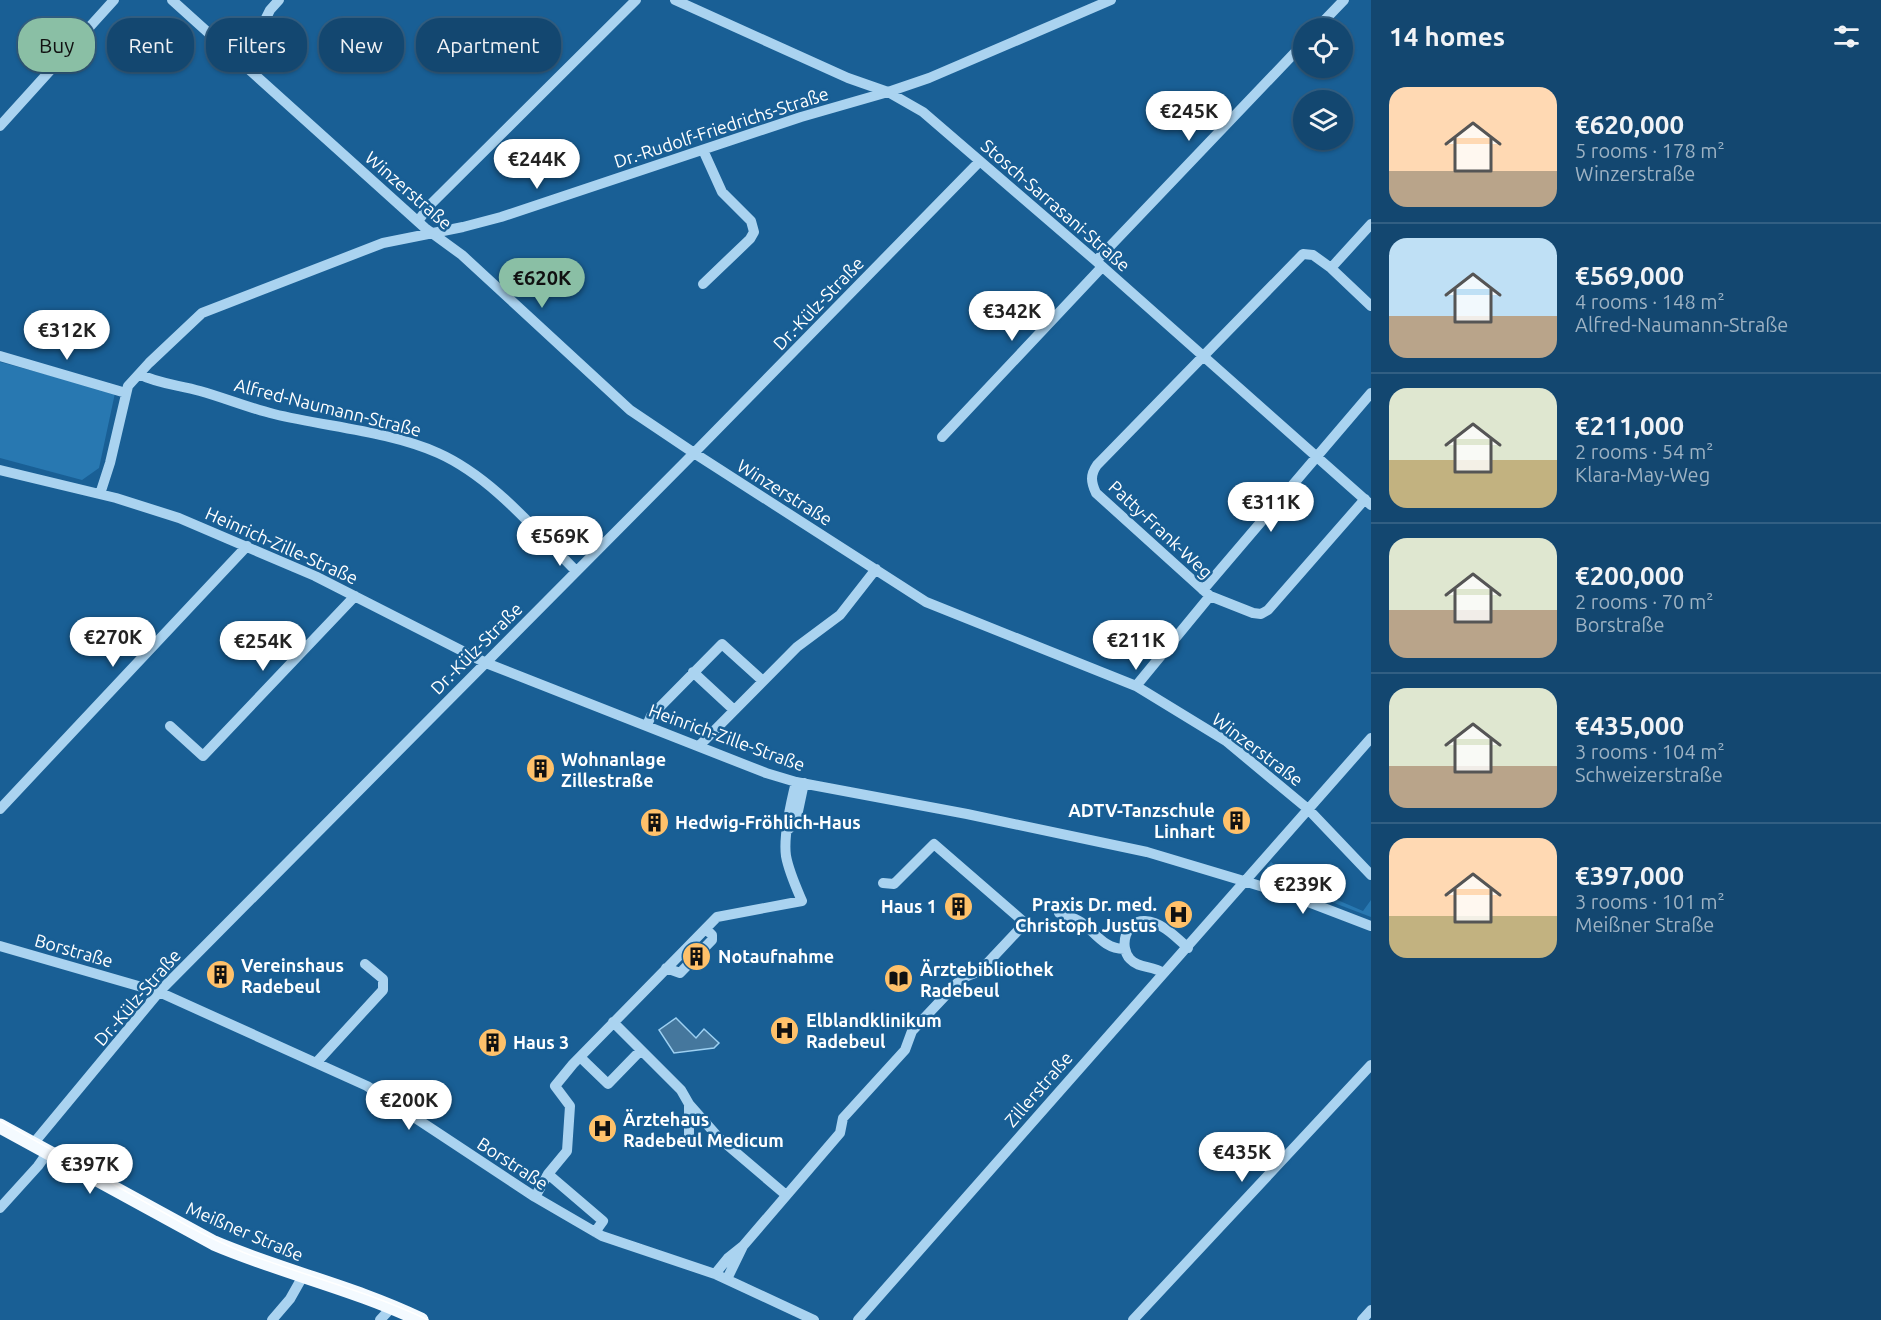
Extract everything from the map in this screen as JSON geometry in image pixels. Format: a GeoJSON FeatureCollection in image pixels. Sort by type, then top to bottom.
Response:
{"type":"FeatureCollection","features":[{"type":"Feature","properties":{"kind":"main road","name":"Meißner Straße"},"geometry":{"type":"LineString","coordinates":[[0,1126],[205,1239],[243,1255],[392,1307],[421,1320]]}},
{"type":"Feature","properties":{"kind":"street"},"geometry":{"type":"LineString","coordinates":[[0,126],[114,0]]}},
{"type":"Feature","properties":{"kind":"street","name":"Winzerstraße"},"geometry":{"type":"LineString","coordinates":[[172,0],[206,31]]}},
{"type":"Feature","properties":{"kind":"street"},"geometry":{"type":"LineString","coordinates":[[266,18],[279,0]]}},
{"type":"Feature","properties":{"kind":"street"},"geometry":{"type":"LineString","coordinates":[[418,221],[439,196],[636,0]]}},
{"type":"Feature","properties":{"kind":"street","name":"Stosch-Sarrasani-Straße"},"geometry":{"type":"LineString","coordinates":[[675,0],[848,78],[888,92],[923,112],[1368,502]]}},
{"type":"Feature","properties":{"kind":"street","name":"Dr.-Rudolf-Friedrichs-Straße"},"geometry":{"type":"LineString","coordinates":[[126,393],[132,380],[202,314],[383,243],[501,217],[801,117],[929,78],[1111,0]]}},
{"type":"Feature","properties":{"kind":"street"},"geometry":{"type":"LineString","coordinates":[[1327,18],[1344,0]]}},
{"type":"Feature","properties":{"kind":"street"},"geometry":{"type":"LineString","coordinates":[[942,437],[1293,55]]}},
{"type":"Feature","properties":{"kind":"street","name":"Winzerstraße"},"geometry":{"type":"LineString","coordinates":[[251,72],[418,221],[462,255],[630,410],[926,602],[1136,686],[1226,741],[1308,809],[1371,875]]}},
{"type":"Feature","properties":{"kind":"street"},"geometry":{"type":"LineString","coordinates":[[703,150],[722,192],[751,221],[754,232],[750,239],[703,284]]}},
{"type":"Feature","properties":{"kind":"street","name":"Dr.-Külz-Straße"},"geometry":{"type":"LineString","coordinates":[[33,1144],[159,992],[980,161]]}},
{"type":"Feature","properties":{"kind":"street"},"geometry":{"type":"LineString","coordinates":[[1331,268],[1371,224]]}},
{"type":"Feature","properties":{"kind":"street"},"geometry":{"type":"LineString","coordinates":[[1204,357],[1303,254],[1313,255],[1331,268],[1371,306]]}},
{"type":"Feature","properties":{"kind":"street"},"geometry":{"type":"LineString","coordinates":[[0,356],[126,393],[110,463],[100,494]]}},
{"type":"Feature","properties":{"kind":"street","name":"Patty-Frank-Weg"},"geometry":{"type":"LineString","coordinates":[[1204,357],[1097,465],[1092,472],[1091,482],[1096,493],[1207,593],[1253,613],[1261,614],[1268,610],[1368,502]]}},
{"type":"Feature","properties":{"kind":"street","name":"Alfred-Naumann-Straße"},"geometry":{"type":"LineString","coordinates":[[139,374],[272,414],[407,442],[438,453],[464,468],[509,503],[576,571]]}},
{"type":"Feature","properties":{"kind":"street"},"geometry":{"type":"LineString","coordinates":[[1136,686],[1316,457],[1371,393]]}},
{"type":"Feature","properties":{"kind":"street","name":"Heinrich-Zille-Straße"},"geometry":{"type":"LineString","coordinates":[[0,470],[100,494],[179,518],[247,546],[355,596],[486,663],[766,773],[800,782],[968,814],[1147,852],[1290,895],[1371,926]]}},
{"type":"Feature","properties":{"kind":"street"},"geometry":{"type":"LineString","coordinates":[[0,809],[247,546]]}},
{"type":"Feature","properties":{"kind":"street"},"geometry":{"type":"LineString","coordinates":[[699,746],[797,647],[840,615],[876,569]]}},
{"type":"Feature","properties":{"kind":"street"},"geometry":{"type":"LineString","coordinates":[[170,726],[203,756],[355,596]]}},
{"type":"Feature","properties":{"kind":"street"},"geometry":{"type":"LineString","coordinates":[[647,725],[651,716],[722,644],[763,681]]}},
{"type":"Feature","properties":{"kind":"street"},"geometry":{"type":"LineString","coordinates":[[693,672],[734,710]]}},
{"type":"Feature","properties":{"kind":"street"},"geometry":{"type":"LineString","coordinates":[[1308,809],[1371,738]]}},
{"type":"Feature","properties":{"kind":"street"},"geometry":{"type":"LineString","coordinates":[[535,1197],[548,1174],[567,1151],[570,1107],[555,1086],[580,1057],[666,968],[722,916],[802,901],[788,865],[785,847],[788,832],[797,816],[800,782]]}},
{"type":"Feature","properties":{"kind":"street","name":"Zillerstraße"},"geometry":{"type":"LineString","coordinates":[[858,1320],[1163,973],[1188,948],[1308,809]]}},
{"type":"Feature","properties":{"kind":"street"},"geometry":{"type":"LineString","coordinates":[[716,1274],[840,1133],[843,1118],[905,1050],[912,1031],[962,978],[980,971],[1025,923],[934,844],[894,884],[883,883]]}},
{"type":"Feature","properties":{"kind":"street"},"geometry":{"type":"LineString","coordinates":[[1059,913],[1078,920],[1107,945],[1116,949],[1124,949]]}},
{"type":"Feature","properties":{"kind":"street"},"geometry":{"type":"LineString","coordinates":[[1163,973],[1155,968],[1136,964],[1129,958],[1124,949],[1130,928],[1144,921],[1172,933],[1188,948]]}},
{"type":"Feature","properties":{"kind":"street","name":"Borstraße"},"geometry":{"type":"LineString","coordinates":[[0,946],[159,992],[367,1086],[535,1197],[595,1232],[658,1256],[716,1274],[814,1320]]}},
{"type":"Feature","properties":{"kind":"street"},"geometry":{"type":"LineString","coordinates":[[316,1063],[383,990],[383,979],[365,964]]}},
{"type":"Feature","properties":{"kind":"street"},"geometry":{"type":"LineString","coordinates":[[613,1022],[681,1090],[689,1104],[719,1138],[786,1195]]}},
{"type":"Feature","properties":{"kind":"street"},"geometry":{"type":"LineString","coordinates":[[580,1057],[608,1084],[641,1050]]}},
{"type":"Feature","properties":{"kind":"street"},"geometry":{"type":"LineString","coordinates":[[1133,1320],[1371,1065]]}},
{"type":"Feature","properties":{"kind":"street"},"geometry":{"type":"LineString","coordinates":[[689,1104],[689,1142]]}},
{"type":"Feature","properties":{"kind":"street"},"geometry":{"type":"LineString","coordinates":[[0,1208],[48,1152]]}},
{"type":"Feature","properties":{"kind":"street"},"geometry":{"type":"LineString","coordinates":[[548,1174],[603,1221],[595,1232]]}},
{"type":"Feature","properties":{"kind":"street"},"geometry":{"type":"LineString","coordinates":[[727,1279],[743,1246]]}},
{"type":"Feature","properties":{"kind":"street"},"geometry":{"type":"LineString","coordinates":[[272,1320],[290,1299],[303,1276]]}},
{"type":"Feature","properties":{"kind":"street"},"geometry":{"type":"LineString","coordinates":[[380,1320],[392,1307]]}},
{"type":"Feature","properties":{"kind":"street"},"geometry":{"type":"LineString","coordinates":[[1362,1320],[1371,1310]]}},
{"type":"Feature","properties":{"kind":"shaded area"},"geometry":{"type":"Polygon","coordinates":[[[0,362],[115,393],[99,468],[82,480],[0,458],[0,362]]]}},
{"type":"Feature","properties":{"kind":"shaded area"},"geometry":{"type":"Polygon","coordinates":[[[1271,862],[1275,865],[1270,871],[1363,911],[1371,900],[1371,917],[1261,875],[1271,862]]]}},
{"type":"Feature","properties":{"kind":"shaded area"},"geometry":{"type":"Polygon","coordinates":[[[676,1018],[696,1038],[704,1029],[719,1043],[714,1048],[674,1053],[659,1030],[676,1018]]]}},
{"type":"Feature","properties":{"kind":"tram line"},"geometry":{"type":"LineString","coordinates":[[0,1121],[186,1225],[223,1243],[245,1253],[384,1301],[428,1320]]}},
{"type":"Feature","properties":{"kind":"place","name":"Wohnanlage Zillestraße"},"geometry":{"type":"Point","coordinates":[540,769]}},
{"type":"Feature","properties":{"kind":"place","name":"ADTV-Tanzschule Linhart"},"geometry":{"type":"Point","coordinates":[1236,820]}},
{"type":"Feature","properties":{"kind":"place","name":"Hedwig-Fröhlich-Haus"},"geometry":{"type":"Point","coordinates":[654,822]}},
{"type":"Feature","properties":{"kind":"place","name":"Haus 1"},"geometry":{"type":"Point","coordinates":[958,906]}},
{"type":"Feature","properties":{"kind":"place","name":"Praxis Dr. med. Christoph Justus"},"geometry":{"type":"Point","coordinates":[1178,914]}},
{"type":"Feature","properties":{"kind":"place","name":"Notaufnahme"},"geometry":{"type":"Point","coordinates":[697,956]}},
{"type":"Feature","properties":{"kind":"place","name":"Vereinshaus Radebeul"},"geometry":{"type":"Point","coordinates":[220,975]}},
{"type":"Feature","properties":{"kind":"place","name":"Ärztebibliothek Radebeul"},"geometry":{"type":"Point","coordinates":[899,979]}},
{"type":"Feature","properties":{"kind":"place","name":"Elblandklinikum Radebeul"},"geometry":{"type":"Point","coordinates":[785,1030]}},
{"type":"Feature","properties":{"kind":"place","name":"Haus 3"},"geometry":{"type":"Point","coordinates":[492,1042]}},
{"type":"Feature","properties":{"kind":"place","name":"Ärztehaus Radebeul Medicum"},"geometry":{"type":"Point","coordinates":[602,1129]}}]}
